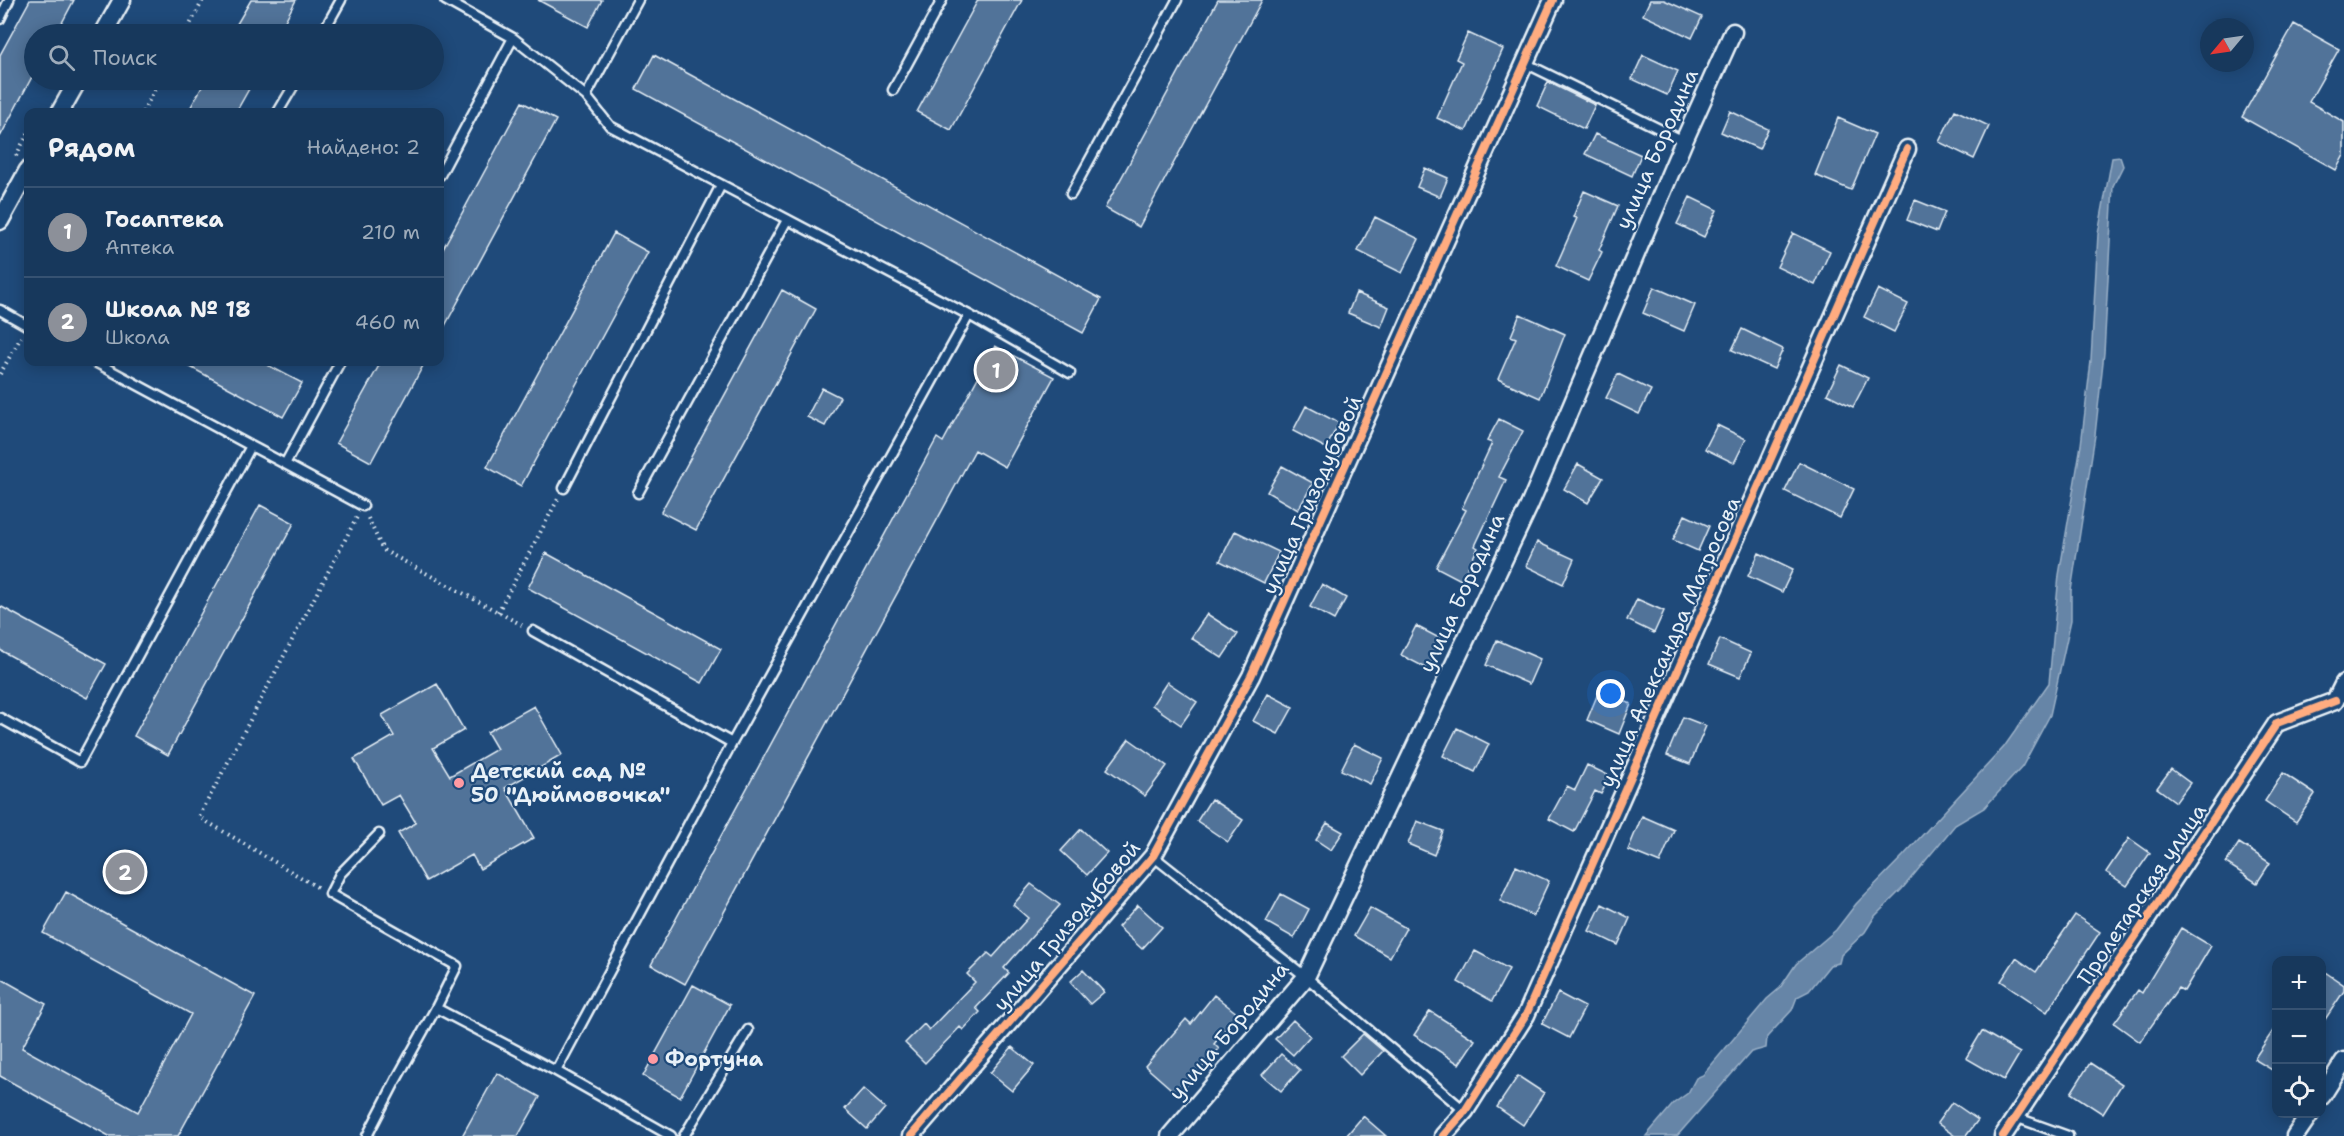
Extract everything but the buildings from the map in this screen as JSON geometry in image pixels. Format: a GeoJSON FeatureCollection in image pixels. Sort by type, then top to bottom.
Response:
{"type":"FeatureCollection","features":[{"type":"Feature","properties":{"kind":"street"},"geometry":{"type":"LineString","coordinates":[[109,24],[122,0]]}},
{"type":"Feature","properties":{"kind":"street","name":"улица Гризодубовой"},"geometry":{"type":"LineString","coordinates":[[911,1136],[1153,856],[1251,676],[1553,0]]}},
{"type":"Feature","properties":{"kind":"street","name":"улица Бородина"},"geometry":{"type":"LineString","coordinates":[[1170,1136],[1306,977],[1529,506],[1684,141],[1733,32]]}},
{"type":"Feature","properties":{"kind":"street"},"geometry":{"type":"LineString","coordinates":[[62,108],[72,90]]}},
{"type":"Feature","properties":{"kind":"street","name":"улица Александра Матросова"},"geometry":{"type":"LineString","coordinates":[[1443,1136],[1465,1111],[1526,1015],[1907,150]]}},
{"type":"Feature","properties":{"kind":"street"},"geometry":{"type":"LineString","coordinates":[[0,221],[24,177]]}},
{"type":"Feature","properties":{"kind":"street"},"geometry":{"type":"LineString","coordinates":[[2340,703],[2344,683]]}},
{"type":"Feature","properties":{"kind":"street","name":"Пролетарская улица"},"geometry":{"type":"LineString","coordinates":[[2003,1136],[2277,723],[2340,703]]}},
{"type":"Feature","properties":{"kind":"street"},"geometry":{"type":"LineString","coordinates":[[2326,1090],[2344,1061]]}},
{"type":"Feature","properties":{"kind":"street"},"geometry":{"type":"LineString","coordinates":[[2295,1136],[2307,1118]]}},
{"type":"Feature","properties":{"kind":"lane"},"geometry":{"type":"LineString","coordinates":[[0,19],[9,0]]}},
{"type":"Feature","properties":{"kind":"lane"},"geometry":{"type":"LineString","coordinates":[[328,24],[341,0]]}},
{"type":"Feature","properties":{"kind":"lane"},"geometry":{"type":"LineString","coordinates":[[445,0],[513,38],[586,96],[610,126],[969,315],[1070,373]]}},
{"type":"Feature","properties":{"kind":"lane"},"geometry":{"type":"LineString","coordinates":[[586,96],[638,0]]}},
{"type":"Feature","properties":{"kind":"lane"},"geometry":{"type":"LineString","coordinates":[[893,90],[942,0]]}},
{"type":"Feature","properties":{"kind":"lane"},"geometry":{"type":"LineString","coordinates":[[1071,194],[1177,0]]}},
{"type":"Feature","properties":{"kind":"lane"},"geometry":{"type":"LineString","coordinates":[[444,167],[513,38]]}},
{"type":"Feature","properties":{"kind":"lane"},"geometry":{"type":"LineString","coordinates":[[1525,63],[1684,141]]}},
{"type":"Feature","properties":{"kind":"lane"},"geometry":{"type":"LineString","coordinates":[[280,108],[291,90]]}},
{"type":"Feature","properties":{"kind":"lane"},"geometry":{"type":"LineString","coordinates":[[564,488],[721,185]]}},
{"type":"Feature","properties":{"kind":"lane"},"geometry":{"type":"LineString","coordinates":[[638,493],[787,220]]}},
{"type":"Feature","properties":{"kind":"lane"},"geometry":{"type":"LineString","coordinates":[[0,310],[24,324]]}},
{"type":"Feature","properties":{"kind":"lane"},"geometry":{"type":"LineString","coordinates":[[556,1071],[732,743],[969,315]]}},
{"type":"Feature","properties":{"kind":"lane"},"geometry":{"type":"LineString","coordinates":[[102,366],[363,506]]}},
{"type":"Feature","properties":{"kind":"lane"},"geometry":{"type":"LineString","coordinates":[[285,464],[338,366]]}},
{"type":"Feature","properties":{"kind":"lane"},"geometry":{"type":"LineString","coordinates":[[0,718],[80,762],[251,446]]}},
{"type":"Feature","properties":{"kind":"lane"},"geometry":{"type":"LineString","coordinates":[[533,631],[732,743]]}},
{"type":"Feature","properties":{"kind":"lane"},"geometry":{"type":"LineString","coordinates":[[368,1136],[457,966],[330,894],[340,874],[379,834]]}},
{"type":"Feature","properties":{"kind":"lane"},"geometry":{"type":"LineString","coordinates":[[1153,856],[1306,977],[1465,1111]]}},
{"type":"Feature","properties":{"kind":"lane"},"geometry":{"type":"LineString","coordinates":[[436,1008],[556,1071],[671,1136]]}},
{"type":"Feature","properties":{"kind":"lane"},"geometry":{"type":"LineString","coordinates":[[684,1136],[748,1030]]}},
{"type":"Feature","properties":{"kind":"lane"},"geometry":{"type":"LineString","coordinates":[[2015,1117],[2068,1136]]}},
{"type":"Feature","properties":{"kind":"path"},"geometry":{"type":"LineString","coordinates":[[190,24],[203,0]]}},
{"type":"Feature","properties":{"kind":"path"},"geometry":{"type":"LineString","coordinates":[[144,108],[154,90]]}},
{"type":"Feature","properties":{"kind":"path"},"geometry":{"type":"LineString","coordinates":[[0,374],[24,333]]}},
{"type":"Feature","properties":{"kind":"path"},"geometry":{"type":"LineString","coordinates":[[498,612],[564,488]]}},
{"type":"Feature","properties":{"kind":"path"},"geometry":{"type":"LineString","coordinates":[[363,506],[383,550],[533,631]]}},
{"type":"Feature","properties":{"kind":"path"},"geometry":{"type":"LineString","coordinates":[[330,894],[199,817],[363,506]]}},
{"type":"Feature","properties":{"kind":"water"},"geometry":{"type":"Polygon","coordinates":[[[2120,157],[2123,166],[2113,186],[2104,353],[2095,435],[2071,591],[2071,620],[2050,715],[2022,767],[1984,808],[1955,825],[1902,889],[1875,916],[1865,932],[1841,955],[1839,963],[1830,965],[1809,991],[1797,997],[1792,1010],[1767,1037],[1766,1048],[1751,1052],[1677,1136],[1646,1136],[1674,1103],[1688,1093],[1696,1078],[1703,1075],[1767,999],[1780,988],[1796,964],[1836,930],[1856,904],[2004,747],[2049,683],[2059,575],[2081,445],[2091,361],[2098,234],[2112,158],[2120,157]]]}},
{"type":"Feature","properties":{"kind":"cycle path"},"geometry":{"type":"LineString","coordinates":[[911,1136],[1153,856],[1251,676],[1553,0]]}},
{"type":"Feature","properties":{"kind":"cycle path"},"geometry":{"type":"LineString","coordinates":[[1443,1136],[1465,1111],[1526,1015],[1907,149]]}},
{"type":"Feature","properties":{"kind":"cycle path"},"geometry":{"type":"LineString","coordinates":[[2003,1136],[2277,723],[2335,701]]}},
{"type":"Feature","properties":{"kind":"place","name":"Госаптека"},"geometry":{"type":"Point","coordinates":[996,370]}},
{"type":"Feature","properties":{"kind":"place","name":"Детский сад № 50 \"Дюймовочка\""},"geometry":{"type":"Point","coordinates":[459,783]}},
{"type":"Feature","properties":{"kind":"place","name":"Школа № 18"},"geometry":{"type":"Point","coordinates":[125,872]}},
{"type":"Feature","properties":{"kind":"place","name":"Фортуна"},"geometry":{"type":"Point","coordinates":[653,1059]}}]}
